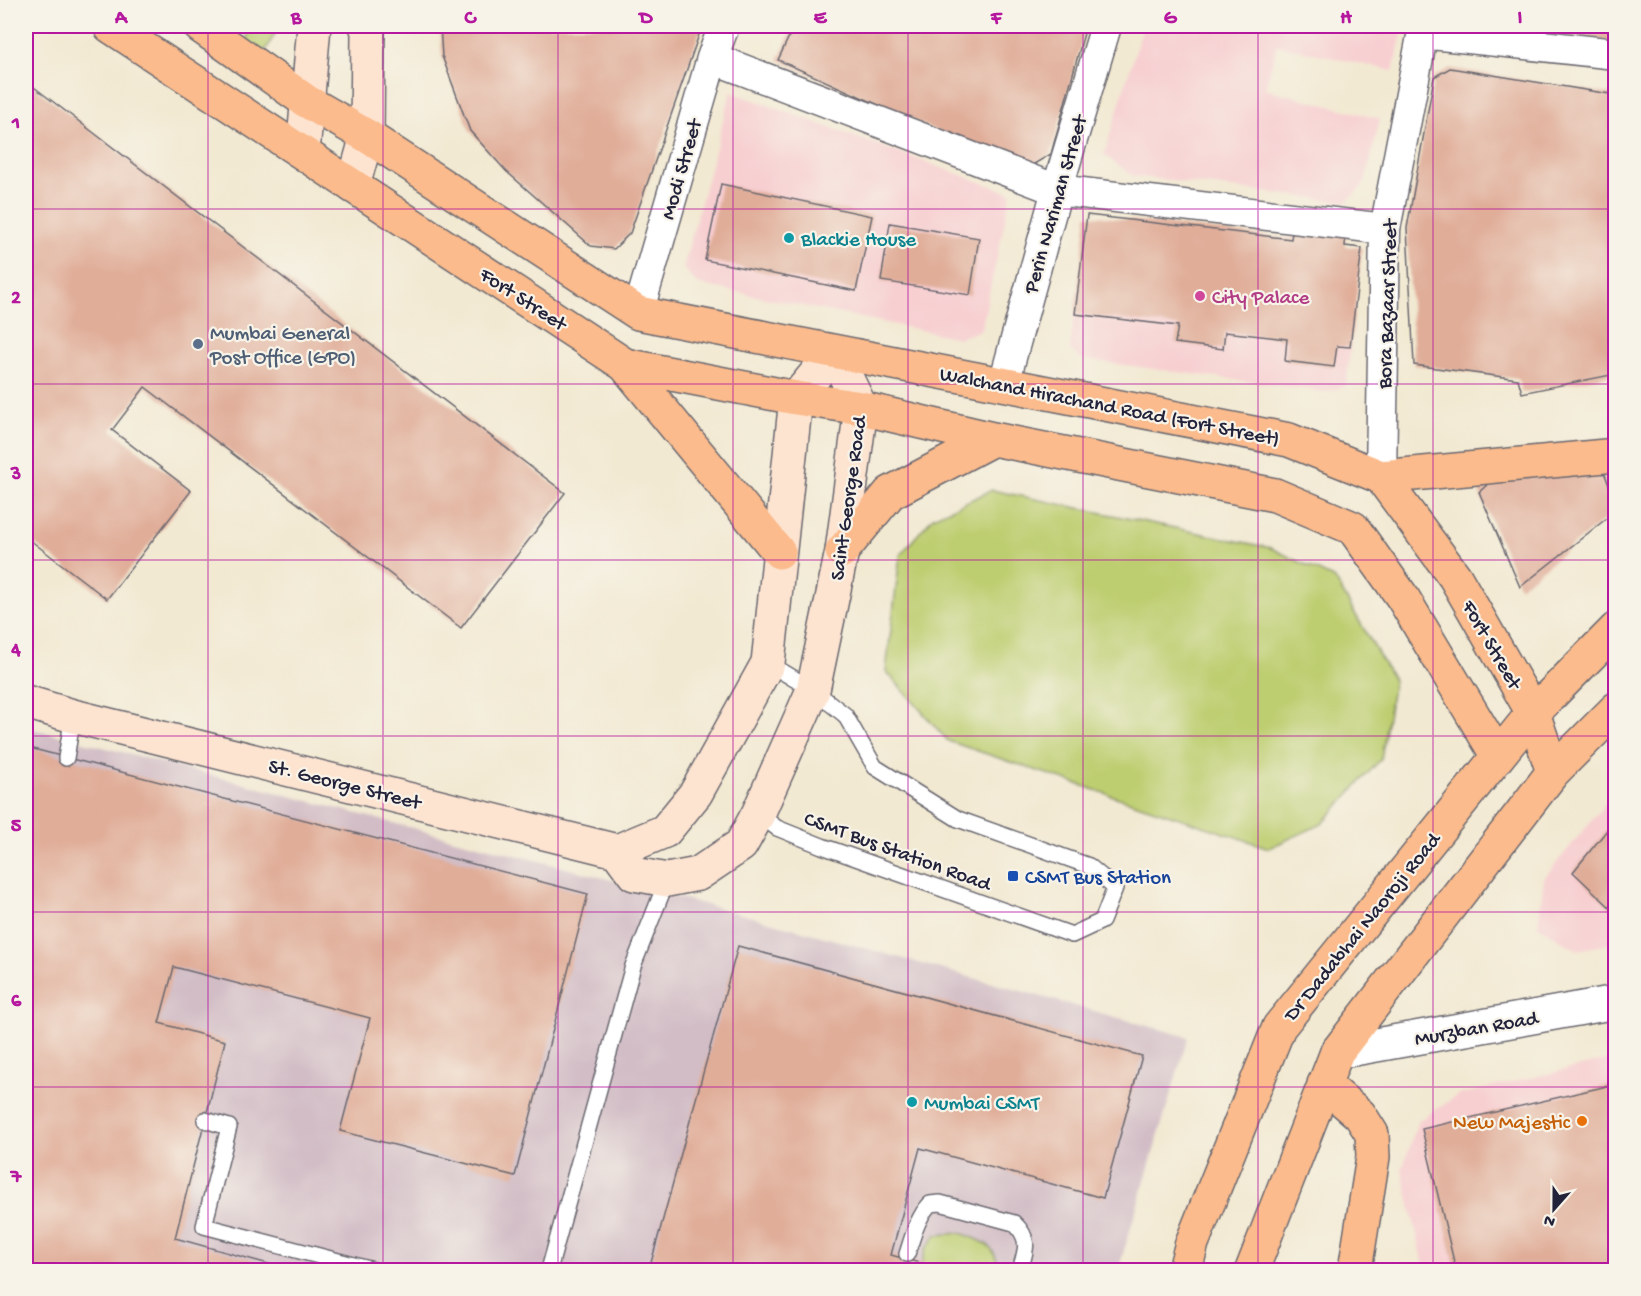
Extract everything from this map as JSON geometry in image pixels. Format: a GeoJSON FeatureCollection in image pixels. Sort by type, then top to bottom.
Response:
{"type":"FeatureCollection","features":[{"type":"Feature","properties":{"kind":"main road","name":"Fort Street"},"geometry":{"type":"LineString","coordinates":[[110,26],[626,365],[796,398],[861,408],[993,439]]}},
{"type":"Feature","properties":{"kind":"main road"},"geometry":{"type":"LineString","coordinates":[[303,152],[314,26]]}},
{"type":"Feature","properties":{"kind":"main road"},"geometry":{"type":"LineString","coordinates":[[352,186],[367,136],[368,32],[366,26]]}},
{"type":"Feature","properties":{"kind":"main road"},"geometry":{"type":"LineString","coordinates":[[208,28],[306,101],[367,136],[638,313],[834,352],[796,398],[768,663],[696,793],[665,831],[617,851]]}},
{"type":"Feature","properties":{"kind":"main road","name":"Walchand Hirachand Road (Fort Street)"},"geometry":{"type":"LineString","coordinates":[[834,352],[1004,383],[1289,440],[1381,477]]}},
{"type":"Feature","properties":{"kind":"main road","name":"Saint George Road"},"geometry":{"type":"LineString","coordinates":[[617,851],[634,874],[667,880],[698,874],[741,844],[758,814],[813,690],[842,551],[861,408],[834,352]]}},
{"type":"Feature","properties":{"kind":"main road"},"geometry":{"type":"LineString","coordinates":[[626,365],[779,552]]}},
{"type":"Feature","properties":{"kind":"main road"},"geometry":{"type":"LineString","coordinates":[[842,551],[890,493],[993,439],[1275,495],[1353,528],[1403,597],[1497,755],[1553,772]]}},
{"type":"Feature","properties":{"kind":"main road"},"geometry":{"type":"LineString","coordinates":[[1381,477],[1616,455]]}},
{"type":"Feature","properties":{"kind":"main road","name":"Fort Street"},"geometry":{"type":"LineString","coordinates":[[1381,477],[1455,577],[1533,713],[1553,772]]}},
{"type":"Feature","properties":{"kind":"main road","name":"Dr Dadabhai Naoroji Road"},"geometry":{"type":"LineString","coordinates":[[1185,1270],[1192,1243],[1279,1027],[1497,755],[1533,713],[1616,630]]}},
{"type":"Feature","properties":{"kind":"main road"},"geometry":{"type":"LineString","coordinates":[[26,702],[73,716]]}},
{"type":"Feature","properties":{"kind":"main road"},"geometry":{"type":"LineString","coordinates":[[1252,1270],[1337,1052],[1553,772],[1616,709]]}},
{"type":"Feature","properties":{"kind":"main road","name":"St. George Street"},"geometry":{"type":"LineString","coordinates":[[73,716],[617,851]]}},
{"type":"Feature","properties":{"kind":"main road"},"geometry":{"type":"LineString","coordinates":[[1324,1084],[1360,1115],[1372,1134],[1372,1157],[1355,1270]]}},
{"type":"Feature","properties":{"kind":"street","name":"Modi Street"},"geometry":{"type":"LineString","coordinates":[[638,313],[712,58],[724,26]]}},
{"type":"Feature","properties":{"kind":"street","name":"Perin Nariman Street"},"geometry":{"type":"LineString","coordinates":[[1004,383],[1057,190],[1106,26]]}},
{"type":"Feature","properties":{"kind":"street"},"geometry":{"type":"LineString","coordinates":[[1423,29],[1616,54]]}},
{"type":"Feature","properties":{"kind":"street","name":"Bora Bazaar Street"},"geometry":{"type":"LineString","coordinates":[[1381,477],[1385,229],[1423,29]]}},
{"type":"Feature","properties":{"kind":"street"},"geometry":{"type":"LineString","coordinates":[[712,58],[1057,190],[1385,229]]}},
{"type":"Feature","properties":{"kind":"street","name":"Murzban Road"},"geometry":{"type":"LineString","coordinates":[[1337,1052],[1616,1002]]}},
{"type":"Feature","properties":{"kind":"lane","name":"CSMT Bus Station Road"},"geometry":{"type":"LineString","coordinates":[[758,814],[777,828],[822,846],[1072,935],[1102,921],[1115,888],[1089,866],[958,819],[875,767],[844,715],[813,690],[768,663]]}},
{"type":"Feature","properties":{"kind":"lane"},"geometry":{"type":"LineString","coordinates":[[66,758],[73,716]]}},
{"type":"Feature","properties":{"kind":"lane"},"geometry":{"type":"LineString","coordinates":[[549,1270],[633,966],[667,880]]}},
{"type":"Feature","properties":{"kind":"lane"},"geometry":{"type":"LineString","coordinates":[[205,1120],[229,1127],[204,1226],[373,1270]]}},
{"type":"Feature","properties":{"kind":"lane"},"geometry":{"type":"LineString","coordinates":[[907,1254],[918,1221],[924,1211],[930,1204],[940,1203],[1014,1223],[1023,1231],[1026,1243],[1020,1270]]}},
{"type":"Feature","properties":{"kind":"shaded area"},"geometry":{"type":"Polygon","coordinates":[[[1143,26],[1404,26],[1393,71],[1277,45],[1265,89],[1380,119],[1365,183],[1346,202],[1133,176],[1104,155],[1143,26]]]}},
{"type":"Feature","properties":{"kind":"shaded area"},"geometry":{"type":"Polygon","coordinates":[[[731,92],[1011,193],[981,330],[959,338],[697,284],[683,268],[731,92]]]}},
{"type":"Feature","properties":{"kind":"shaded area"},"geometry":{"type":"Polygon","coordinates":[[[1087,215],[1362,248],[1346,386],[1326,392],[1080,359],[1070,349],[1087,215]]]}},
{"type":"Feature","properties":{"kind":"shaded area"},"geometry":{"type":"Polygon","coordinates":[[[26,727],[726,910],[1188,1037],[1118,1270],[26,1270],[26,727]]]}},
{"type":"Feature","properties":{"kind":"shaded area"},"geometry":{"type":"Polygon","coordinates":[[[1615,792],[1615,943],[1577,950],[1538,926],[1544,878],[1615,792]]]}},
{"type":"Feature","properties":{"kind":"shaded area"},"geometry":{"type":"Polygon","coordinates":[[[1615,1058],[1615,1270],[1425,1270],[1402,1170],[1418,1121],[1458,1095],[1615,1058]]]}},
{"type":"Feature","properties":{"kind":"green space"},"geometry":{"type":"Polygon","coordinates":[[[251,26],[279,26],[266,50],[246,53],[247,33],[251,26]]]}},
{"type":"Feature","properties":{"kind":"green space"},"geometry":{"type":"Polygon","coordinates":[[[992,490],[1271,548],[1335,579],[1394,681],[1381,759],[1322,824],[1269,848],[948,741],[886,671],[900,555],[933,517],[992,490]]]}},
{"type":"Feature","properties":{"kind":"green space"},"geometry":{"type":"Polygon","coordinates":[[[961,1233],[988,1245],[998,1261],[1000,1270],[920,1270],[925,1250],[936,1235],[961,1233]]]}},
{"type":"Feature","properties":{"kind":"building"},"geometry":{"type":"Polygon","coordinates":[[[440,26],[702,26],[630,233],[614,249],[591,246],[506,171],[470,131],[442,56],[440,26]]]}},
{"type":"Feature","properties":{"kind":"building"},"geometry":{"type":"Polygon","coordinates":[[[794,26],[946,26],[953,28],[954,26],[1086,26],[1051,154],[1024,170],[778,60],[794,26]]]}},
{"type":"Feature","properties":{"kind":"building"},"geometry":{"type":"Polygon","coordinates":[[[1476,26],[1616,26],[1616,43],[1476,26]]]}},
{"type":"Feature","properties":{"kind":"building"},"geometry":{"type":"Polygon","coordinates":[[[1450,68],[1616,95],[1616,374],[1522,393],[1518,379],[1414,365],[1407,228],[1434,77],[1450,68]]]}},
{"type":"Feature","properties":{"kind":"building","name":"Mumbai General Post Office (GPO)"},"geometry":{"type":"Polygon","coordinates":[[[26,81],[565,493],[461,628],[145,387],[112,430],[191,491],[107,599],[26,537],[26,81]]]}},
{"type":"Feature","properties":{"kind":"building","name":"Blackie House"},"geometry":{"type":"Polygon","coordinates":[[[721,184],[872,216],[856,291],[705,260],[721,184]]]}},
{"type":"Feature","properties":{"kind":"building"},"geometry":{"type":"Polygon","coordinates":[[[1087,215],[1291,239],[1293,226],[1346,233],[1345,246],[1362,248],[1350,347],[1337,346],[1334,367],[1285,361],[1287,339],[1225,332],[1223,349],[1175,343],[1178,326],[1075,314],[1087,215]]]}},
{"type":"Feature","properties":{"kind":"building"},"geometry":{"type":"Polygon","coordinates":[[[890,223],[979,238],[970,295],[881,281],[890,223]]]}},
{"type":"Feature","properties":{"kind":"building"},"geometry":{"type":"Polygon","coordinates":[[[1604,472],[1616,504],[1616,511],[1520,587],[1479,492],[1493,480],[1604,472]]]}},
{"type":"Feature","properties":{"kind":"building"},"geometry":{"type":"Polygon","coordinates":[[[26,747],[588,894],[515,1176],[340,1131],[370,1018],[174,967],[159,1023],[225,1041],[175,1238],[290,1270],[26,1270],[26,747]]]}},
{"type":"Feature","properties":{"kind":"building"},"geometry":{"type":"Polygon","coordinates":[[[1616,819],[1616,913],[1573,872],[1616,819]]]}},
{"type":"Feature","properties":{"kind":"building","name":"Mumbai CSMT"},"geometry":{"type":"Polygon","coordinates":[[[738,946],[1142,1056],[1103,1198],[920,1148],[891,1255],[941,1270],[649,1270],[738,946]]]}},
{"type":"Feature","properties":{"kind":"building"},"geometry":{"type":"Polygon","coordinates":[[[1616,1084],[1616,1270],[1456,1270],[1422,1129],[1616,1084]]]}},
{"type":"Feature","properties":{"kind":"place","name":"Blackie House"},"geometry":{"type":"Point","coordinates":[789,238]}},
{"type":"Feature","properties":{"kind":"place","name":"City Palace"},"geometry":{"type":"Point","coordinates":[1200,296]}},
{"type":"Feature","properties":{"kind":"place","name":"Mumbai General Post Office (GPO)"},"geometry":{"type":"Point","coordinates":[198,344]}},
{"type":"Feature","properties":{"kind":"place","name":"CSMT Bus Station"},"geometry":{"type":"Point","coordinates":[1013,876]}},
{"type":"Feature","properties":{"kind":"place","name":"Mumbai CSMT"},"geometry":{"type":"Point","coordinates":[912,1102]}},
{"type":"Feature","properties":{"kind":"place","name":"New Majestic"},"geometry":{"type":"Point","coordinates":[1582,1121]}}]}
